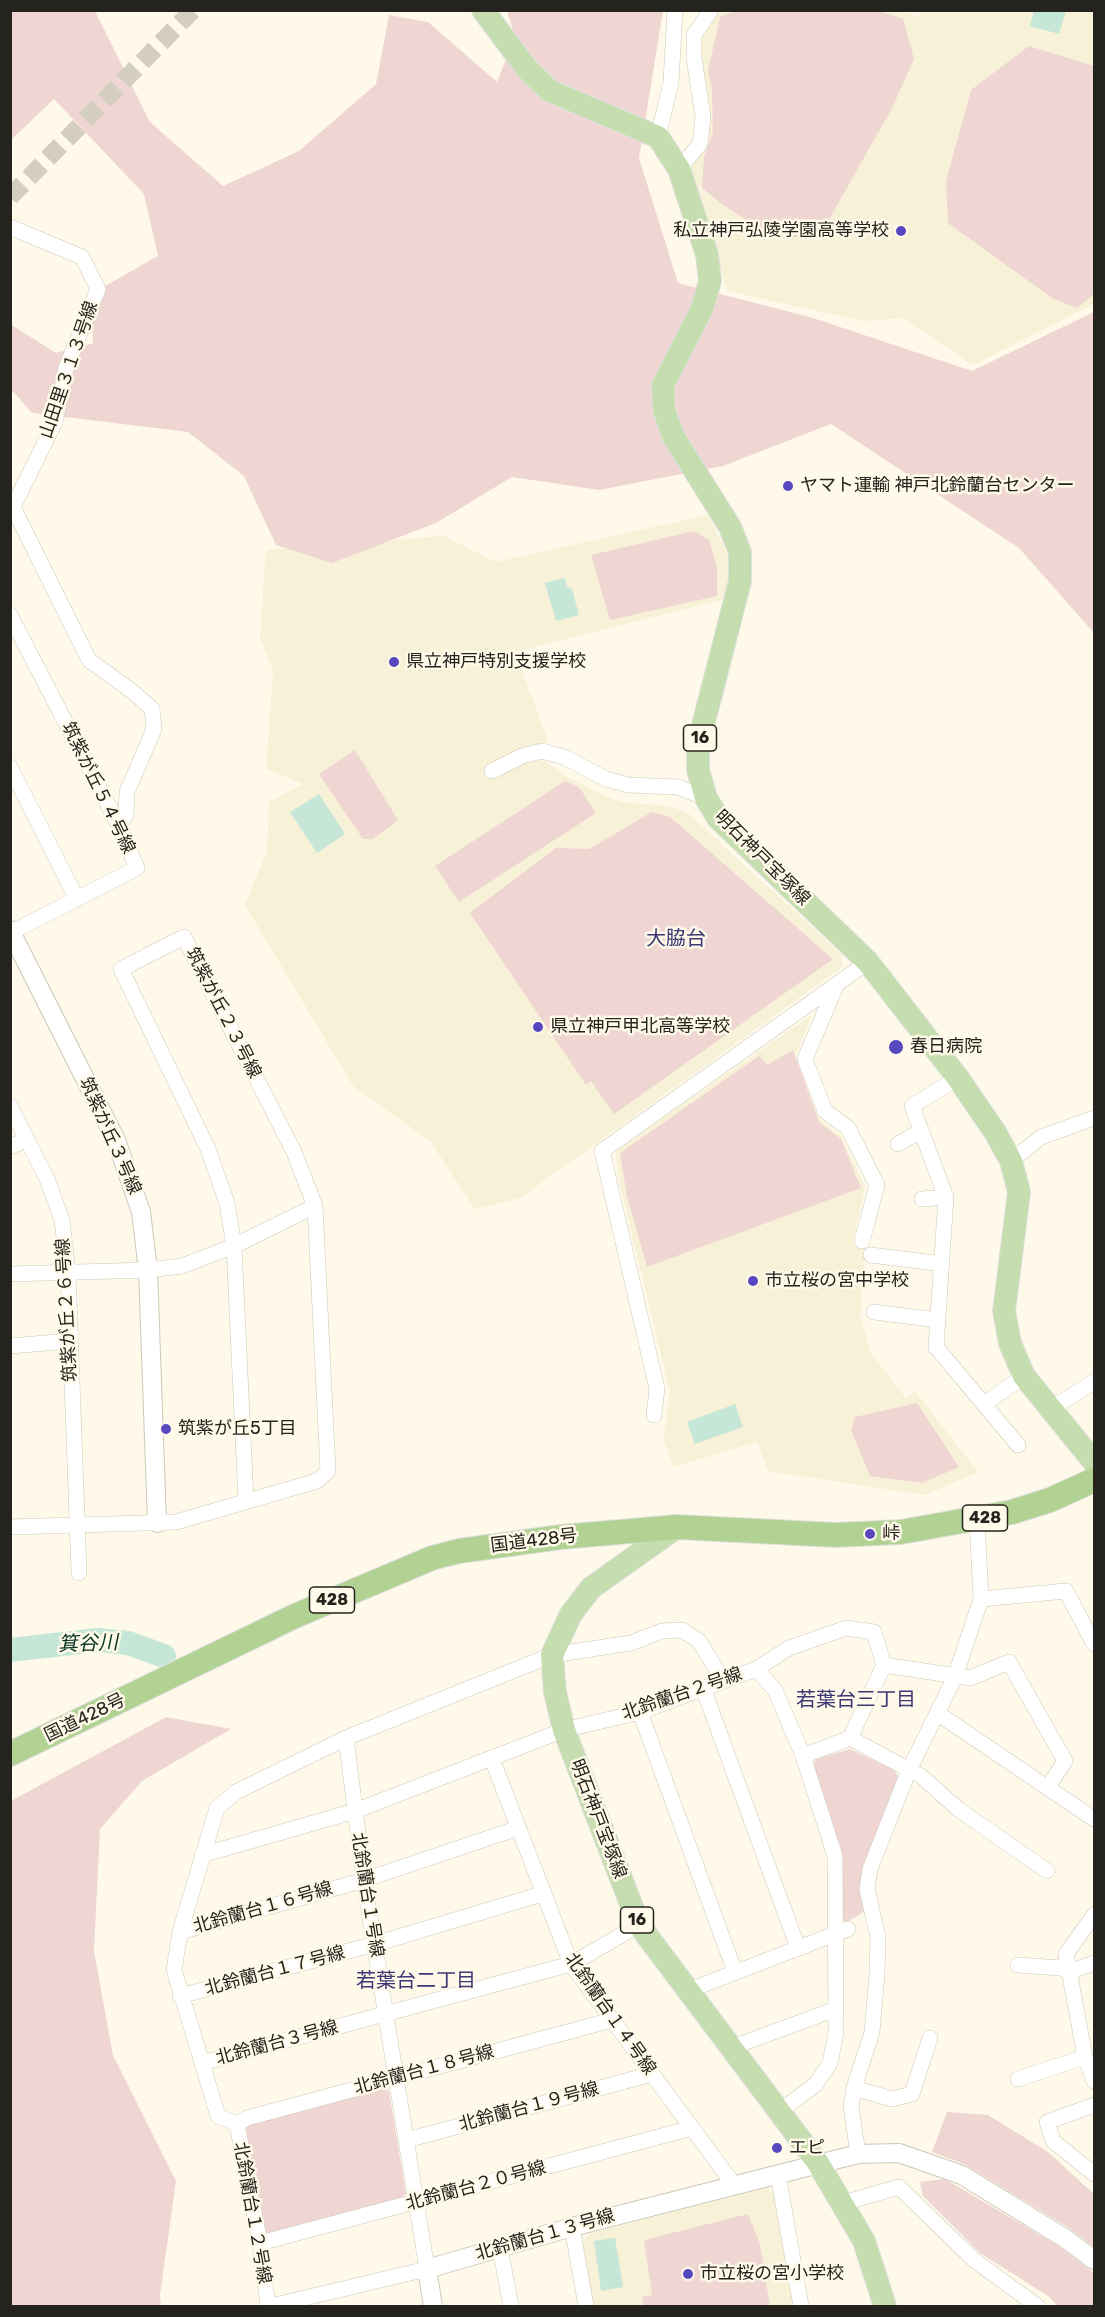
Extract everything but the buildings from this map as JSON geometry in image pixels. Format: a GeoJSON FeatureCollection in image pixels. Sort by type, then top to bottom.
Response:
{"type":"FeatureCollection","features":[{"type":"Feature","properties":{"kind":"highway","name":"国道428号"},"geometry":{"type":"LineString","coordinates":[[10,1754],[295,1616],[432,1558],[459,1551],[540,1540],[677,1527],[870,1534],[977,1520],[1050,1500],[1095,1480]]}},
{"type":"Feature","properties":{"kind":"main road"},"geometry":{"type":"LineString","coordinates":[[483,10],[527,69],[550,91],[658,137]]}},
{"type":"Feature","properties":{"kind":"main road","name":"明石神戸宝塚線"},"geometry":{"type":"LineString","coordinates":[[658,137],[679,169],[706,255],[710,280],[702,309],[663,385],[664,410],[673,436],[730,527],[740,552],[740,580],[698,745],[698,770],[706,798],[718,818],[868,962],[958,1078],[996,1132],[1011,1161],[1018,1200],[1004,1311],[1010,1343],[1024,1376],[1095,1462]]}},
{"type":"Feature","properties":{"kind":"main road","name":"明石神戸宝塚線"},"geometry":{"type":"LineString","coordinates":[[677,1527],[591,1588],[571,1614],[552,1654],[555,1692],[564,1730],[639,1925],[818,2163],[864,2241],[885,2307]]}},
{"type":"Feature","properties":{"kind":"street"},"geometry":{"type":"LineString","coordinates":[[658,137],[671,82],[675,10]]}},
{"type":"Feature","properties":{"kind":"street"},"geometry":{"type":"LineString","coordinates":[[679,169],[700,144],[703,117],[694,58],[694,35],[711,10]]}},
{"type":"Feature","properties":{"kind":"street","name":"山田里３１３号線"},"geometry":{"type":"LineString","coordinates":[[10,228],[82,257],[98,289],[66,368],[55,422],[13,507],[89,660],[152,709],[154,729],[127,792],[126,814],[119,826]]}},
{"type":"Feature","properties":{"kind":"street","name":"筑紫が丘５４号線"},"geometry":{"type":"LineString","coordinates":[[10,615],[119,826],[137,868],[11,932]]}},
{"type":"Feature","properties":{"kind":"street"},"geometry":{"type":"LineString","coordinates":[[492,771],[522,756],[542,752],[564,757],[606,779],[629,784],[678,787],[706,798]]}},
{"type":"Feature","properties":{"kind":"street"},"geometry":{"type":"LineString","coordinates":[[10,767],[77,899]]}},
{"type":"Feature","properties":{"kind":"street","name":"筑紫が丘３号線"},"geometry":{"type":"LineString","coordinates":[[11,932],[129,1171],[141,1212],[148,1270],[157,1523]]}},
{"type":"Feature","properties":{"kind":"street","name":"筑紫が丘２３号線"},"geometry":{"type":"LineString","coordinates":[[10,1527],[176,1522],[317,1481],[328,1471],[315,1206],[294,1152],[184,937],[121,969],[208,1149],[228,1203],[234,1246],[246,1501]]}},
{"type":"Feature","properties":{"kind":"street"},"geometry":{"type":"LineString","coordinates":[[654,1415],[657,1389],[602,1151],[868,962]]}},
{"type":"Feature","properties":{"kind":"street"},"geometry":{"type":"LineString","coordinates":[[836,985],[805,1059],[825,1111],[848,1128],[877,1185],[862,1241]]}},
{"type":"Feature","properties":{"kind":"street"},"geometry":{"type":"LineString","coordinates":[[958,1078],[912,1106],[946,1197],[936,1347],[1018,1445]]}},
{"type":"Feature","properties":{"kind":"street","name":"筑紫が丘２６号線"},"geometry":{"type":"LineString","coordinates":[[10,1106],[47,1179],[62,1220],[68,1272],[79,1573]]}},
{"type":"Feature","properties":{"kind":"street"},"geometry":{"type":"LineString","coordinates":[[1011,1161],[1041,1137],[1095,1118]]}},
{"type":"Feature","properties":{"kind":"street"},"geometry":{"type":"LineString","coordinates":[[898,1144],[921,1131]]}},
{"type":"Feature","properties":{"kind":"street"},"geometry":{"type":"LineString","coordinates":[[10,1147],[27,1139]]}},
{"type":"Feature","properties":{"kind":"street"},"geometry":{"type":"LineString","coordinates":[[922,1199],[946,1197]]}},
{"type":"Feature","properties":{"kind":"street"},"geometry":{"type":"LineString","coordinates":[[10,1274],[148,1270],[182,1266],[234,1246],[315,1206]]}},
{"type":"Feature","properties":{"kind":"street"},"geometry":{"type":"LineString","coordinates":[[871,1255],[942,1264]]}},
{"type":"Feature","properties":{"kind":"street"},"geometry":{"type":"LineString","coordinates":[[874,1312],[938,1320]]}},
{"type":"Feature","properties":{"kind":"street"},"geometry":{"type":"LineString","coordinates":[[10,1346],[69,1341]]}},
{"type":"Feature","properties":{"kind":"street"},"geometry":{"type":"LineString","coordinates":[[984,1404],[1024,1376]]}},
{"type":"Feature","properties":{"kind":"street"},"geometry":{"type":"LineString","coordinates":[[1052,1408],[1095,1382]]}},
{"type":"Feature","properties":{"kind":"street"},"geometry":{"type":"LineString","coordinates":[[855,1926],[867,1889],[870,1869],[909,1770],[955,1677],[981,1599],[977,1520]]}},
{"type":"Feature","properties":{"kind":"street"},"geometry":{"type":"LineString","coordinates":[[981,1599],[1066,1591],[1095,1644]]}},
{"type":"Feature","properties":{"kind":"street"},"geometry":{"type":"LineString","coordinates":[[756,1669],[789,1648],[846,1628],[874,1632],[884,1665],[850,1738],[803,1756]]}},
{"type":"Feature","properties":{"kind":"street"},"geometry":{"type":"LineString","coordinates":[[346,1738],[552,1654],[631,1643],[662,1631],[682,1630],[699,1641],[723,1680]]}},
{"type":"Feature","properties":{"kind":"street"},"geometry":{"type":"LineString","coordinates":[[884,1665],[970,1678],[1009,1662],[1065,1761],[1048,1787]]}},
{"type":"Feature","properties":{"kind":"street","name":"北鈴蘭台２号線"},"geometry":{"type":"LineString","coordinates":[[202,1854],[355,1811],[564,1730],[640,1712],[756,1669],[776,1690],[803,1756],[855,1926],[836,2009],[836,2033],[830,2063],[816,2084],[779,2112]]}},
{"type":"Feature","properties":{"kind":"street"},"geometry":{"type":"LineString","coordinates":[[703,1688],[798,1948]]}},
{"type":"Feature","properties":{"kind":"street"},"geometry":{"type":"LineString","coordinates":[[640,1712],[735,1972]]}},
{"type":"Feature","properties":{"kind":"street"},"geometry":{"type":"LineString","coordinates":[[937,1713],[1095,1819]]}},
{"type":"Feature","properties":{"kind":"street","name":"北鈴蘭台１号線"},"geometry":{"type":"LineString","coordinates":[[346,1738],[364,1880],[433,2307]]}},
{"type":"Feature","properties":{"kind":"street","name":"北鈴蘭台３号線"},"geometry":{"type":"LineString","coordinates":[[346,1738],[236,1792],[217,1808],[180,1932],[174,1970],[202,2063],[571,1964],[639,1925]]}},
{"type":"Feature","properties":{"kind":"street"},"geometry":{"type":"LineString","coordinates":[[850,1738],[921,1776],[958,1809],[1047,1871]]}},
{"type":"Feature","properties":{"kind":"street","name":"北鈴蘭台１４号線"},"geometry":{"type":"LineString","coordinates":[[492,1759],[542,1894],[571,1964],[734,2185]]}},
{"type":"Feature","properties":{"kind":"street","name":"北鈴蘭台１６号線"},"geometry":{"type":"LineString","coordinates":[[180,1932],[364,1880],[518,1828]]}},
{"type":"Feature","properties":{"kind":"street","name":"北鈴蘭台１７号線"},"geometry":{"type":"LineString","coordinates":[[180,1996],[375,1944],[542,1894]]}},
{"type":"Feature","properties":{"kind":"street"},"geometry":{"type":"LineString","coordinates":[[1095,1915],[1066,1954],[1085,2057],[1095,2081]]}},
{"type":"Feature","properties":{"kind":"street"},"geometry":{"type":"LineString","coordinates":[[687,1991],[855,1926],[878,1937],[872,2032],[854,2088],[852,2128],[858,2154]]}},
{"type":"Feature","properties":{"kind":"street"},"geometry":{"type":"LineString","coordinates":[[1018,1965],[1061,1968],[1069,1972],[1095,1963]]}},
{"type":"Feature","properties":{"kind":"street"},"geometry":{"type":"LineString","coordinates":[[730,2048],[836,2009]]}},
{"type":"Feature","properties":{"kind":"street","name":"北鈴蘭台１８号線"},"geometry":{"type":"LineString","coordinates":[[237,2124],[247,2118],[612,2020]]}},
{"type":"Feature","properties":{"kind":"street"},"geometry":{"type":"LineString","coordinates":[[854,2088],[892,2100],[912,2094],[930,2038]]}},
{"type":"Feature","properties":{"kind":"street"},"geometry":{"type":"LineString","coordinates":[[1018,2079],[1085,2057]]}},
{"type":"Feature","properties":{"kind":"street","name":"北鈴蘭台１２号線"},"geometry":{"type":"LineString","coordinates":[[202,2063],[218,2115],[237,2124],[260,2242],[269,2307]]}},
{"type":"Feature","properties":{"kind":"street","name":"北鈴蘭台１９号線"},"geometry":{"type":"LineString","coordinates":[[406,2140],[652,2074]]}},
{"type":"Feature","properties":{"kind":"street"},"geometry":{"type":"LineString","coordinates":[[1095,2105],[1047,2122],[1053,2141],[1095,2174]]}},
{"type":"Feature","properties":{"kind":"street","name":"北鈴蘭台２０号線"},"geometry":{"type":"LineString","coordinates":[[260,2242],[692,2128]]}},
{"type":"Feature","properties":{"kind":"street","name":"北鈴蘭台１３号線"},"geometry":{"type":"LineString","coordinates":[[269,2307],[427,2269],[572,2227],[858,2154],[898,2153],[962,2175],[1066,2239],[1095,2260]]}},
{"type":"Feature","properties":{"kind":"street"},"geometry":{"type":"LineString","coordinates":[[778,2174],[801,2307]]}},
{"type":"Feature","properties":{"kind":"street"},"geometry":{"type":"LineString","coordinates":[[843,2203],[899,2187],[974,2260],[1037,2307]]}},
{"type":"Feature","properties":{"kind":"street"},"geometry":{"type":"LineString","coordinates":[[572,2227],[586,2307]]}},
{"type":"Feature","properties":{"kind":"street"},"geometry":{"type":"LineString","coordinates":[[500,2248],[511,2307]]}},
{"type":"Feature","properties":{"kind":"shaded area","name":"私立神戸弘陵学園高等学校"},"geometry":{"type":"Polygon","coordinates":[[[899,10],[919,17],[921,10],[1094,11],[1094,304],[973,365],[903,318],[864,321],[727,291],[689,172],[706,144],[699,57],[700,36],[716,14],[723,11],[899,10]]]}},
{"type":"Feature","properties":{"kind":"shaded area"},"geometry":{"type":"Polygon","coordinates":[[[11,11],[95,11],[150,122],[223,186],[299,151],[376,84],[389,15],[428,22],[497,82],[515,36],[507,11],[663,11],[639,158],[678,283],[813,318],[972,371],[1094,312],[1094,633],[1019,548],[831,424],[723,466],[599,490],[512,477],[436,523],[332,563],[276,545],[244,476],[188,432],[32,413],[11,389],[10,324],[56,353],[93,343],[91,294],[158,256],[144,194],[54,99],[11,140],[11,11]]]}},
{"type":"Feature","properties":{"kind":"shaded area"},"geometry":{"type":"Polygon","coordinates":[[[735,11],[878,11],[903,19],[914,59],[892,108],[830,218],[794,238],[762,230],[702,188],[704,156],[713,133],[712,90],[708,71],[720,17],[735,11]]]}},
{"type":"Feature","properties":{"kind":"shaded area"},"geometry":{"type":"Polygon","coordinates":[[[1034,11],[1066,11],[1059,34],[1030,26],[1034,11]]]}},
{"type":"Feature","properties":{"kind":"shaded area"},"geometry":{"type":"Polygon","coordinates":[[[1029,46],[1094,66],[1094,294],[1077,308],[1052,298],[948,223],[946,181],[971,90],[1029,46]]]}},
{"type":"Feature","properties":{"kind":"shaded area","name":"県立神戸甲北高等学校"},"geometry":{"type":"Polygon","coordinates":[[[708,515],[728,555],[731,577],[725,599],[515,652],[548,741],[524,747],[486,766],[494,779],[526,762],[543,759],[565,776],[621,802],[668,806],[688,813],[842,955],[841,968],[520,1198],[475,1209],[430,1141],[353,1086],[245,905],[267,851],[269,802],[303,784],[266,769],[273,671],[260,638],[266,550],[444,536],[496,562],[708,515]]]}},
{"type":"Feature","properties":{"kind":"shaded area"},"geometry":{"type":"Polygon","coordinates":[[[694,531],[709,540],[717,567],[717,596],[610,620],[591,555],[694,531]]]}},
{"type":"Feature","properties":{"kind":"shaded area"},"geometry":{"type":"Polygon","coordinates":[[[565,578],[567,587],[572,589],[579,615],[556,621],[545,583],[565,578]]]}},
{"type":"Feature","properties":{"kind":"shaded area"},"geometry":{"type":"Polygon","coordinates":[[[355,750],[398,820],[373,839],[363,839],[319,774],[355,750]]]}},
{"type":"Feature","properties":{"kind":"shaded area"},"geometry":{"type":"Polygon","coordinates":[[[565,781],[579,787],[596,813],[459,902],[435,866],[565,781]]]}},
{"type":"Feature","properties":{"kind":"shaded area"},"geometry":{"type":"Polygon","coordinates":[[[319,794],[345,834],[317,853],[290,812],[319,794]]]}},
{"type":"Feature","properties":{"kind":"shaded area"},"geometry":{"type":"Polygon","coordinates":[[[652,812],[670,817],[833,959],[614,1114],[591,1081],[586,1085],[470,913],[556,848],[589,849],[652,812]]]}},
{"type":"Feature","properties":{"kind":"shaded area","name":"市立桜の宮中学校"},"geometry":{"type":"Polygon","coordinates":[[[812,1015],[795,1056],[818,1117],[841,1136],[865,1186],[853,1243],[866,1245],[860,1317],[872,1355],[906,1398],[915,1391],[978,1472],[925,1495],[768,1471],[757,1442],[673,1467],[664,1440],[670,1392],[618,1177],[616,1151],[812,1015]]]}},
{"type":"Feature","properties":{"kind":"shaded area"},"geometry":{"type":"Polygon","coordinates":[[[793,1050],[819,1122],[841,1139],[861,1188],[647,1267],[627,1196],[620,1153],[759,1056],[767,1065],[793,1050]]]}},
{"type":"Feature","properties":{"kind":"shaded area"},"geometry":{"type":"Polygon","coordinates":[[[917,1403],[959,1467],[922,1483],[870,1476],[851,1430],[855,1417],[917,1403]]]}},
{"type":"Feature","properties":{"kind":"shaded area"},"geometry":{"type":"Polygon","coordinates":[[[735,1404],[743,1427],[695,1444],[687,1422],[735,1404]]]}},
{"type":"Feature","properties":{"kind":"shaded area"},"geometry":{"type":"Polygon","coordinates":[[[166,1717],[231,1729],[142,1781],[100,1829],[94,1951],[113,2055],[176,2181],[160,2295],[161,2306],[11,2306],[11,1801],[166,1717]]]}},
{"type":"Feature","properties":{"kind":"shaded area"},"geometry":{"type":"Polygon","coordinates":[[[850,1749],[894,1770],[900,1779],[867,1910],[847,1922],[842,1920],[813,1766],[816,1759],[850,1749]]]}},
{"type":"Feature","properties":{"kind":"shaded area"},"geometry":{"type":"Polygon","coordinates":[[[383,2088],[389,2091],[406,2194],[399,2201],[269,2235],[264,2231],[246,2128],[250,2121],[383,2088]]]}},
{"type":"Feature","properties":{"kind":"shaded area"},"geometry":{"type":"Polygon","coordinates":[[[947,2112],[988,2115],[1048,2152],[1094,2194],[1094,2247],[1069,2228],[964,2164],[932,2152],[947,2112]]]}},
{"type":"Feature","properties":{"kind":"shaded area"},"geometry":{"type":"Polygon","coordinates":[[[945,2179],[1055,2244],[1094,2273],[1094,2306],[1058,2306],[1048,2296],[980,2253],[923,2196],[920,2182],[945,2179]]]}},
{"type":"Feature","properties":{"kind":"shaded area","name":"市立桜の宮小学校"},"geometry":{"type":"Polygon","coordinates":[[[767,2188],[775,2195],[794,2306],[593,2306],[582,2242],[589,2234],[767,2188]]]}},
{"type":"Feature","properties":{"kind":"shaded area"},"geometry":{"type":"Polygon","coordinates":[[[748,2214],[760,2244],[770,2306],[643,2306],[642,2297],[652,2295],[644,2240],[748,2214]]]}},
{"type":"Feature","properties":{"kind":"shaded area"},"geometry":{"type":"Polygon","coordinates":[[[615,2238],[623,2287],[601,2291],[594,2241],[615,2238]]]}},
{"type":"Feature","properties":{"kind":"waterway","name":"箕谷川"},"geometry":{"type":"LineString","coordinates":[[10,1650],[98,1640],[128,1643],[164,1656]]}},
{"type":"Feature","properties":{"kind":"tunnel"},"geometry":{"type":"LineString","coordinates":[[10,197],[193,10]]}},
{"type":"Feature","properties":{"kind":"place","name":"私立神戸弘陵学園高等学校"},"geometry":{"type":"Point","coordinates":[901,231]}},
{"type":"Feature","properties":{"kind":"place","name":"ヤマト運輸 神戸北鈴蘭台センター"},"geometry":{"type":"Point","coordinates":[788,486]}},
{"type":"Feature","properties":{"kind":"place","name":"県立神戸特別支援学校"},"geometry":{"type":"Point","coordinates":[394,662]}},
{"type":"Feature","properties":{"kind":"place","name":"県立神戸甲北高等学校"},"geometry":{"type":"Point","coordinates":[538,1027]}},
{"type":"Feature","properties":{"kind":"place","name":"春日病院"},"geometry":{"type":"Point","coordinates":[896,1047]}},
{"type":"Feature","properties":{"kind":"place","name":"市立桜の宮中学校"},"geometry":{"type":"Point","coordinates":[753,1281]}},
{"type":"Feature","properties":{"kind":"place","name":"筑紫が丘5丁目"},"geometry":{"type":"Point","coordinates":[166,1429]}},
{"type":"Feature","properties":{"kind":"place","name":"峠"},"geometry":{"type":"Point","coordinates":[870,1534]}},
{"type":"Feature","properties":{"kind":"place","name":"エピ"},"geometry":{"type":"Point","coordinates":[777,2148]}},
{"type":"Feature","properties":{"kind":"place","name":"市立桜の宮小学校"},"geometry":{"type":"Point","coordinates":[688,2274]}},
{"type":"Feature","properties":{"kind":"district","name":"大脇台"},"geometry":{"type":"Point","coordinates":[676,939]}},
{"type":"Feature","properties":{"kind":"district","name":"若葉台三丁目"},"geometry":{"type":"Point","coordinates":[856,1700]}},
{"type":"Feature","properties":{"kind":"district","name":"若葉台二丁目"},"geometry":{"type":"Point","coordinates":[416,1981]}}]}
